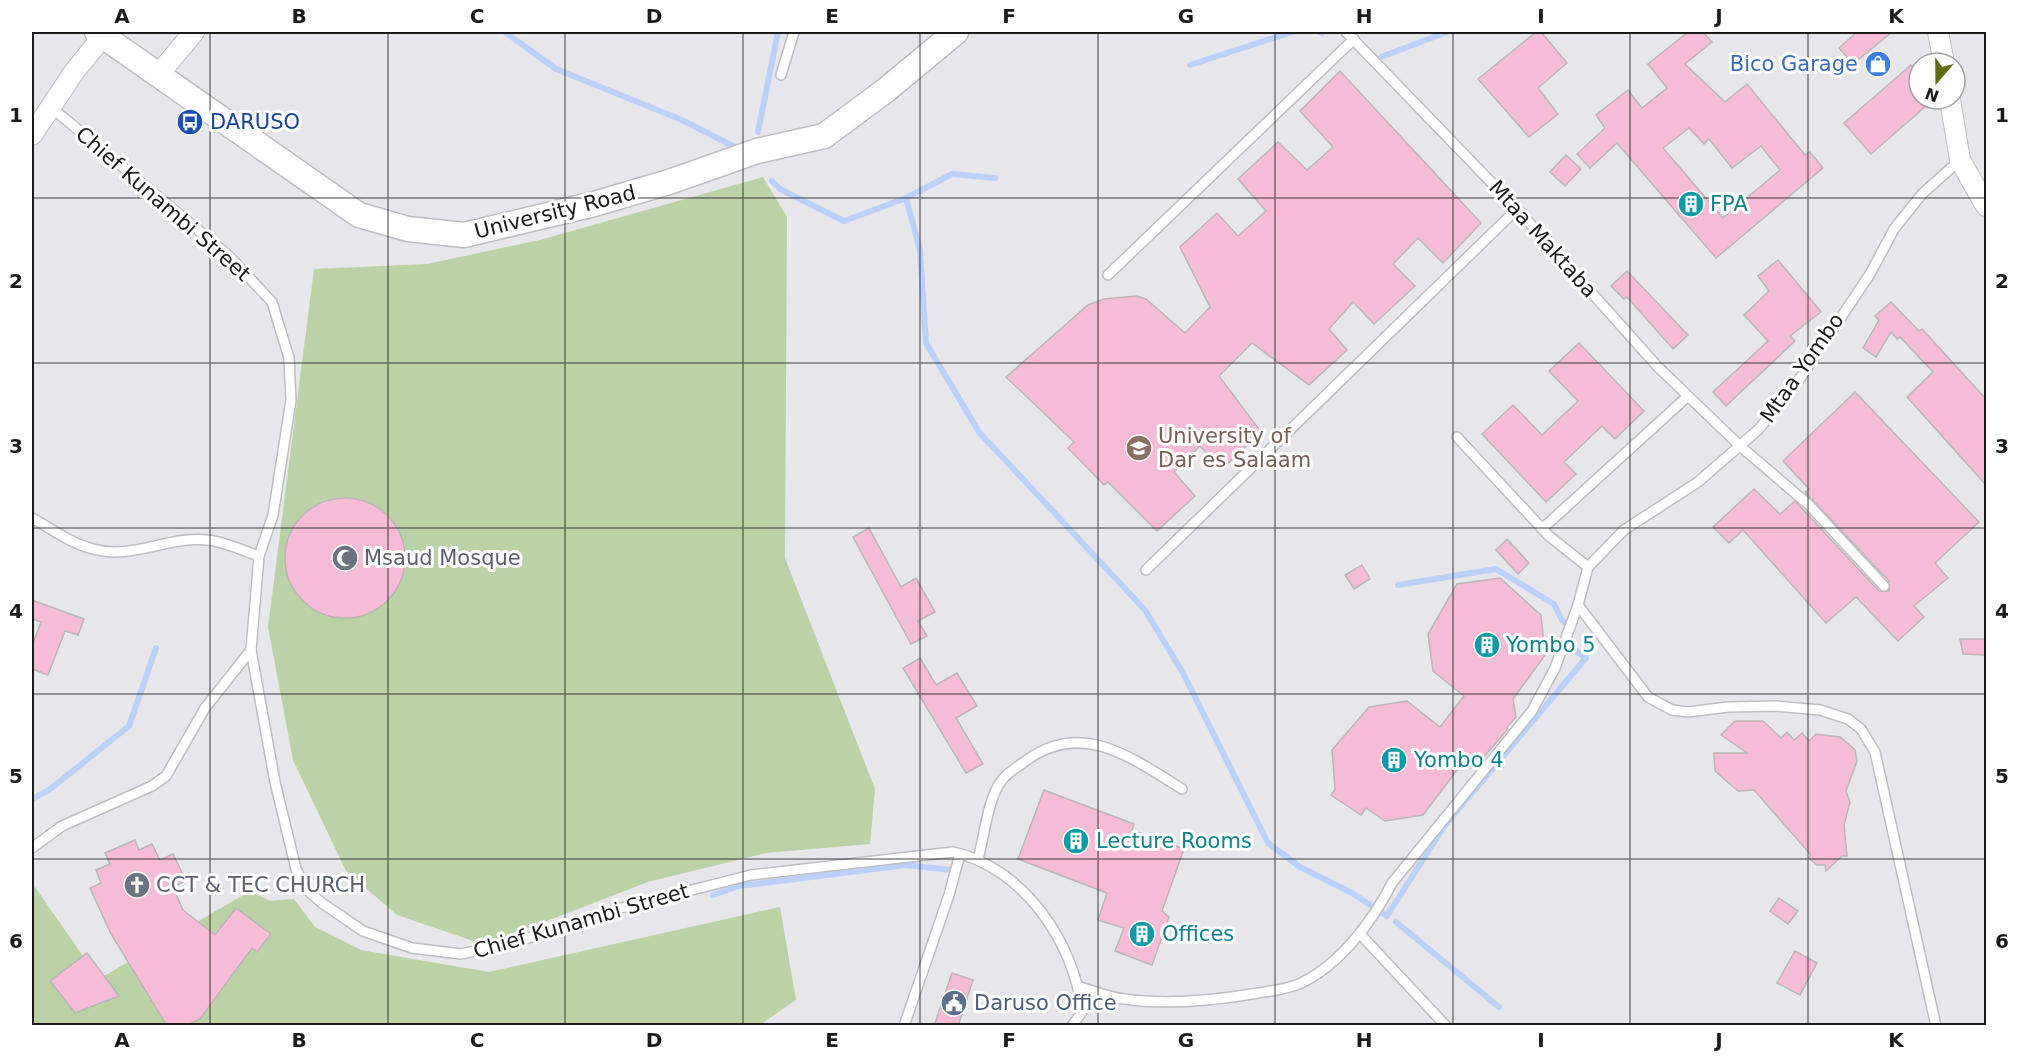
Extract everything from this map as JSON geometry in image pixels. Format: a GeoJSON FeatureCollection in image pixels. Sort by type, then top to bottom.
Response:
{"type":"FeatureCollection","features":[{"type":"Feature","properties":{"kind":"street"},"geometry":{"type":"LineString","coordinates":[[158,75],[194,32]]}},
{"type":"Feature","properties":{"kind":"street","name":"University Road"},"geometry":{"type":"LineString","coordinates":[[100,34],[359,215],[408,229],[464,236],[594,204],[669,182],[757,151],[824,136],[886,90],[956,32]]}},
{"type":"Feature","properties":{"kind":"street"},"geometry":{"type":"LineString","coordinates":[[1938,32],[1942,51]]}},
{"type":"Feature","properties":{"kind":"street"},"geometry":{"type":"LineString","coordinates":[[32,135],[100,34]]}},
{"type":"Feature","properties":{"kind":"street"},"geometry":{"type":"LineString","coordinates":[[1952,111],[1960,160],[1986,206]]}},
{"type":"Feature","properties":{"kind":"lane"},"geometry":{"type":"LineString","coordinates":[[781,75],[794,32]]}},
{"type":"Feature","properties":{"kind":"lane","name":"Mtaa Maktaba"},"geometry":{"type":"LineString","coordinates":[[1346,32],[1517,209],[1657,366],[1740,446],[1809,505],[1884,586]]}},
{"type":"Feature","properties":{"kind":"lane"},"geometry":{"type":"LineString","coordinates":[[1108,275],[1354,39]]}},
{"type":"Feature","properties":{"kind":"lane","name":"Chief Kunambi Street"},"geometry":{"type":"LineString","coordinates":[[52,108],[228,255],[272,302],[289,358],[291,400],[273,515],[259,556],[251,650],[275,782],[296,869],[306,889],[363,931],[412,948],[461,954],[516,942],[621,908],[751,875],[953,852],[978,859],[1017,888],[1042,912],[1067,952],[1080,987],[1082,1012],[1072,1026]]}},
{"type":"Feature","properties":{"kind":"lane","name":"Mtaa Yombo"},"geometry":{"type":"LineString","coordinates":[[1080,987],[1124,999],[1185,1002],[1268,991],[1300,984],[1320,972],[1360,934],[1379,910],[1392,883],[1532,711],[1556,668],[1578,605],[1588,567],[1624,530],[1698,482],[1759,429],[1801,377],[1870,274],[1894,229],[1922,194],[1960,160]]}},
{"type":"Feature","properties":{"kind":"lane"},"geometry":{"type":"LineString","coordinates":[[1146,570],[1517,209]]}},
{"type":"Feature","properties":{"kind":"lane"},"geometry":{"type":"LineString","coordinates":[[1542,529],[1688,396]]}},
{"type":"Feature","properties":{"kind":"lane"},"geometry":{"type":"LineString","coordinates":[[1457,437],[1542,529],[1588,567]]}},
{"type":"Feature","properties":{"kind":"lane"},"geometry":{"type":"LineString","coordinates":[[32,518],[57,535],[93,549],[123,552],[170,542],[208,540],[259,556]]}},
{"type":"Feature","properties":{"kind":"lane"},"geometry":{"type":"LineString","coordinates":[[1578,605],[1648,697],[1672,710],[1688,712],[1728,706],[1776,706],[1820,710],[1848,719],[1862,729],[1875,752],[1936,1026]]}},
{"type":"Feature","properties":{"kind":"lane"},"geometry":{"type":"LineString","coordinates":[[32,848],[62,826],[152,786],[166,776],[205,708],[251,650]]}},
{"type":"Feature","properties":{"kind":"lane"},"geometry":{"type":"LineString","coordinates":[[978,859],[995,793],[1002,780],[1034,755],[1050,747],[1068,742],[1114,749],[1182,789]]}},
{"type":"Feature","properties":{"kind":"lane"},"geometry":{"type":"LineString","coordinates":[[903,1026],[949,895],[960,854]]}},
{"type":"Feature","properties":{"kind":"lane"},"geometry":{"type":"LineString","coordinates":[[1360,934],[1446,1026]]}},
{"type":"Feature","properties":{"kind":"green space"},"geometry":{"type":"Polygon","coordinates":[[[763,177],[787,217],[785,558],[875,789],[870,844],[766,853],[648,882],[485,945],[397,915],[346,871],[293,760],[268,627],[314,269],[427,264],[540,240],[763,177]]]}},
{"type":"Feature","properties":{"kind":"green space"},"geometry":{"type":"Polygon","coordinates":[[[35,887],[99,979],[250,891],[270,901],[294,899],[315,927],[361,950],[489,972],[780,907],[796,1000],[758,1026],[32,1026],[32,890],[35,887]]]}},
{"type":"Feature","properties":{"kind":"building"},"geometry":{"type":"Polygon","coordinates":[[[1536,32],[1541,32],[1567,63],[1538,88],[1558,114],[1529,137],[1478,79],[1536,32]]]}},
{"type":"Feature","properties":{"kind":"building"},"geometry":{"type":"Polygon","coordinates":[[[1688,32],[1703,32],[1712,42],[1685,64],[1725,102],[1747,84],[1805,155],[1810,152],[1823,168],[1716,258],[1617,143],[1590,168],[1577,154],[1605,128],[1596,115],[1628,90],[1642,108],[1667,88],[1648,64],[1688,32]],[[1689,128],[1663,148],[1723,218],[1780,170],[1761,146],[1732,168],[1709,139],[1704,144],[1689,128]]]}},
{"type":"Feature","properties":{"kind":"building"},"geometry":{"type":"Polygon","coordinates":[[[1857,32],[1892,32],[1853,64],[1839,48],[1857,32]]]}},
{"type":"Feature","properties":{"kind":"building"},"geometry":{"type":"Polygon","coordinates":[[[1907,68],[1907,111],[1920,111],[1871,154],[1844,123],[1907,68]]]}},
{"type":"Feature","properties":{"kind":"building"},"geometry":{"type":"Polygon","coordinates":[[[1340,71],[1481,223],[1443,263],[1418,238],[1393,264],[1415,286],[1374,324],[1353,302],[1329,329],[1347,350],[1309,385],[1252,343],[1219,376],[1261,432],[1222,469],[1200,446],[1174,472],[1195,496],[1157,531],[1108,482],[1104,485],[1068,448],[1074,442],[1006,377],[1088,305],[1104,299],[1136,296],[1146,299],[1185,333],[1210,307],[1180,247],[1217,213],[1238,236],[1266,211],[1238,179],[1278,142],[1307,170],[1333,147],[1300,111],[1340,71]]]}},
{"type":"Feature","properties":{"kind":"building"},"geometry":{"type":"Polygon","coordinates":[[[1566,155],[1581,169],[1565,186],[1550,172],[1566,155]]]}},
{"type":"Feature","properties":{"kind":"building"},"geometry":{"type":"Polygon","coordinates":[[[1778,260],[1821,312],[1790,336],[1795,341],[1726,406],[1713,392],[1768,341],[1744,315],[1769,291],[1758,276],[1778,260]]]}},
{"type":"Feature","properties":{"kind":"building"},"geometry":{"type":"Polygon","coordinates":[[[1627,271],[1688,335],[1673,349],[1627,297],[1624,299],[1611,286],[1627,271]]]}},
{"type":"Feature","properties":{"kind":"building"},"geometry":{"type":"Polygon","coordinates":[[[1891,302],[1919,331],[1922,329],[1986,399],[1986,485],[1907,397],[1933,372],[1900,337],[1897,339],[1891,332],[1876,357],[1863,348],[1879,320],[1875,316],[1891,302]]]}},
{"type":"Feature","properties":{"kind":"building"},"geometry":{"type":"Polygon","coordinates":[[[1579,343],[1644,411],[1615,439],[1602,426],[1564,462],[1576,474],[1546,502],[1482,434],[1513,405],[1542,435],[1578,401],[1549,371],[1579,343]]]}},
{"type":"Feature","properties":{"kind":"building"},"geometry":{"type":"Polygon","coordinates":[[[1855,392],[1979,522],[1935,563],[1948,578],[1914,606],[1924,617],[1898,641],[1856,597],[1826,623],[1743,530],[1729,543],[1713,527],[1754,489],[1780,514],[1795,501],[1879,591],[1889,591],[1889,581],[1805,492],[1809,489],[1783,461],[1855,392]]]}},
{"type":"Feature","properties":{"kind":"building","name":"Msaud Mosque"},"geometry":{"type":"Polygon","coordinates":[[[345,498],[368,503],[387,516],[400,535],[405,558],[400,581],[387,600],[368,613],[345,618],[322,613],[303,600],[290,581],[285,558],[290,535],[303,516],[322,503],[345,498]]]}},
{"type":"Feature","properties":{"kind":"building"},"geometry":{"type":"Polygon","coordinates":[[[869,528],[901,587],[916,578],[935,612],[918,621],[927,636],[911,644],[853,537],[869,528]]]}},
{"type":"Feature","properties":{"kind":"building"},"geometry":{"type":"Polygon","coordinates":[[[1507,539],[1529,563],[1518,574],[1496,550],[1507,539]]]}},
{"type":"Feature","properties":{"kind":"building"},"geometry":{"type":"Polygon","coordinates":[[[1362,565],[1370,579],[1354,589],[1345,575],[1362,565]]]}},
{"type":"Feature","properties":{"kind":"building"},"geometry":{"type":"Polygon","coordinates":[[[1500,578],[1541,615],[1545,655],[1513,699],[1516,717],[1507,727],[1508,729],[1475,767],[1457,770],[1423,815],[1385,821],[1366,808],[1361,815],[1331,795],[1335,789],[1332,750],[1369,707],[1407,701],[1440,727],[1464,696],[1433,671],[1428,634],[1457,584],[1500,578]]]}},
{"type":"Feature","properties":{"kind":"building"},"geometry":{"type":"Polygon","coordinates":[[[32,600],[84,619],[78,635],[65,631],[48,675],[32,669],[32,646],[41,622],[32,619],[32,600]]]}},
{"type":"Feature","properties":{"kind":"building"},"geometry":{"type":"Polygon","coordinates":[[[1960,639],[1986,639],[1986,655],[1963,654],[1960,639]]]}},
{"type":"Feature","properties":{"kind":"building"},"geometry":{"type":"Polygon","coordinates":[[[920,658],[936,685],[957,673],[977,706],[956,718],[983,764],[966,773],[903,668],[920,658]]]}},
{"type":"Feature","properties":{"kind":"building"},"geometry":{"type":"Polygon","coordinates":[[[1735,721],[1763,721],[1781,738],[1787,732],[1794,740],[1802,733],[1809,741],[1816,734],[1840,737],[1855,750],[1857,761],[1846,791],[1850,802],[1844,825],[1847,856],[1842,856],[1826,871],[1825,865],[1817,865],[1809,858],[1811,855],[1754,790],[1738,791],[1715,771],[1714,753],[1747,753],[1721,735],[1735,721]]]}},
{"type":"Feature","properties":{"kind":"building"},"geometry":{"type":"Polygon","coordinates":[[[1044,790],[1134,824],[1132,830],[1184,849],[1162,911],[1169,917],[1152,965],[1115,951],[1124,928],[1098,920],[1107,893],[1018,859],[1044,790]]]}},
{"type":"Feature","properties":{"kind":"building"},"geometry":{"type":"Polygon","coordinates":[[[135,840],[139,850],[152,844],[160,860],[173,854],[186,881],[173,887],[183,910],[215,935],[236,908],[271,934],[257,952],[252,948],[200,1019],[186,1026],[167,1026],[111,934],[90,888],[101,883],[96,870],[110,864],[105,853],[135,840]]]}},
{"type":"Feature","properties":{"kind":"building"},"geometry":{"type":"Polygon","coordinates":[[[1779,898],[1798,911],[1788,924],[1770,911],[1779,898]]]}},
{"type":"Feature","properties":{"kind":"building"},"geometry":{"type":"Polygon","coordinates":[[[1795,951],[1817,963],[1800,995],[1777,983],[1795,951]]]}},
{"type":"Feature","properties":{"kind":"building"},"geometry":{"type":"Polygon","coordinates":[[[87,953],[119,996],[75,1013],[50,981],[87,953]]]}},
{"type":"Feature","properties":{"kind":"building","name":"Daruso Office"},"geometry":{"type":"Polygon","coordinates":[[[952,973],[973,980],[958,1026],[934,1026],[952,973]]]}},
{"type":"Feature","properties":{"kind":"waterway"},"geometry":{"type":"LineString","coordinates":[[505,32],[556,69],[682,120],[735,147]]}},
{"type":"Feature","properties":{"kind":"waterway"},"geometry":{"type":"LineString","coordinates":[[758,132],[778,32]]}},
{"type":"Feature","properties":{"kind":"waterway"},"geometry":{"type":"LineString","coordinates":[[1190,65],[1292,32]]}},
{"type":"Feature","properties":{"kind":"waterway"},"geometry":{"type":"LineString","coordinates":[[1381,57],[1447,32]]}},
{"type":"Feature","properties":{"kind":"waterway"},"geometry":{"type":"LineString","coordinates":[[772,181],[780,189],[844,221],[906,198],[952,174],[995,178]]}},
{"type":"Feature","properties":{"kind":"waterway"},"geometry":{"type":"LineString","coordinates":[[906,198],[920,250],[926,343],[979,432],[1145,610],[1183,673],[1268,843],[1300,867],[1352,893],[1387,916],[1445,825],[1586,658],[1571,647],[1569,626],[1562,620],[1554,604],[1496,569],[1398,585]]}},
{"type":"Feature","properties":{"kind":"waterway"},"geometry":{"type":"LineString","coordinates":[[32,799],[49,790],[129,726],[156,648]]}},
{"type":"Feature","properties":{"kind":"waterway"},"geometry":{"type":"LineString","coordinates":[[713,895],[739,886],[906,865],[951,870]]}},
{"type":"Feature","properties":{"kind":"waterway"},"geometry":{"type":"LineString","coordinates":[[1396,922],[1499,1007]]}},
{"type":"Feature","properties":{"kind":"place","name":"Bico Garage"},"geometry":{"type":"Point","coordinates":[1878,64]}},
{"type":"Feature","properties":{"kind":"place","name":"DARUSO"},"geometry":{"type":"Point","coordinates":[190,122]}},
{"type":"Feature","properties":{"kind":"place","name":"FPA"},"geometry":{"type":"Point","coordinates":[1691,204]}},
{"type":"Feature","properties":{"kind":"place","name":"University of Dar es Salaam"},"geometry":{"type":"Point","coordinates":[1139,448]}},
{"type":"Feature","properties":{"kind":"place","name":"Msaud Mosque"},"geometry":{"type":"Point","coordinates":[345,558]}},
{"type":"Feature","properties":{"kind":"place","name":"Yombo 5"},"geometry":{"type":"Point","coordinates":[1487,645]}},
{"type":"Feature","properties":{"kind":"place","name":"Yombo 4"},"geometry":{"type":"Point","coordinates":[1394,760]}},
{"type":"Feature","properties":{"kind":"place","name":"Lecture Rooms"},"geometry":{"type":"Point","coordinates":[1076,841]}},
{"type":"Feature","properties":{"kind":"place","name":"CCT & TEC CHURCH"},"geometry":{"type":"Point","coordinates":[137,885]}},
{"type":"Feature","properties":{"kind":"place","name":"Offices"},"geometry":{"type":"Point","coordinates":[1142,934]}},
{"type":"Feature","properties":{"kind":"place","name":"Daruso Office"},"geometry":{"type":"Point","coordinates":[954,1003]}}]}
